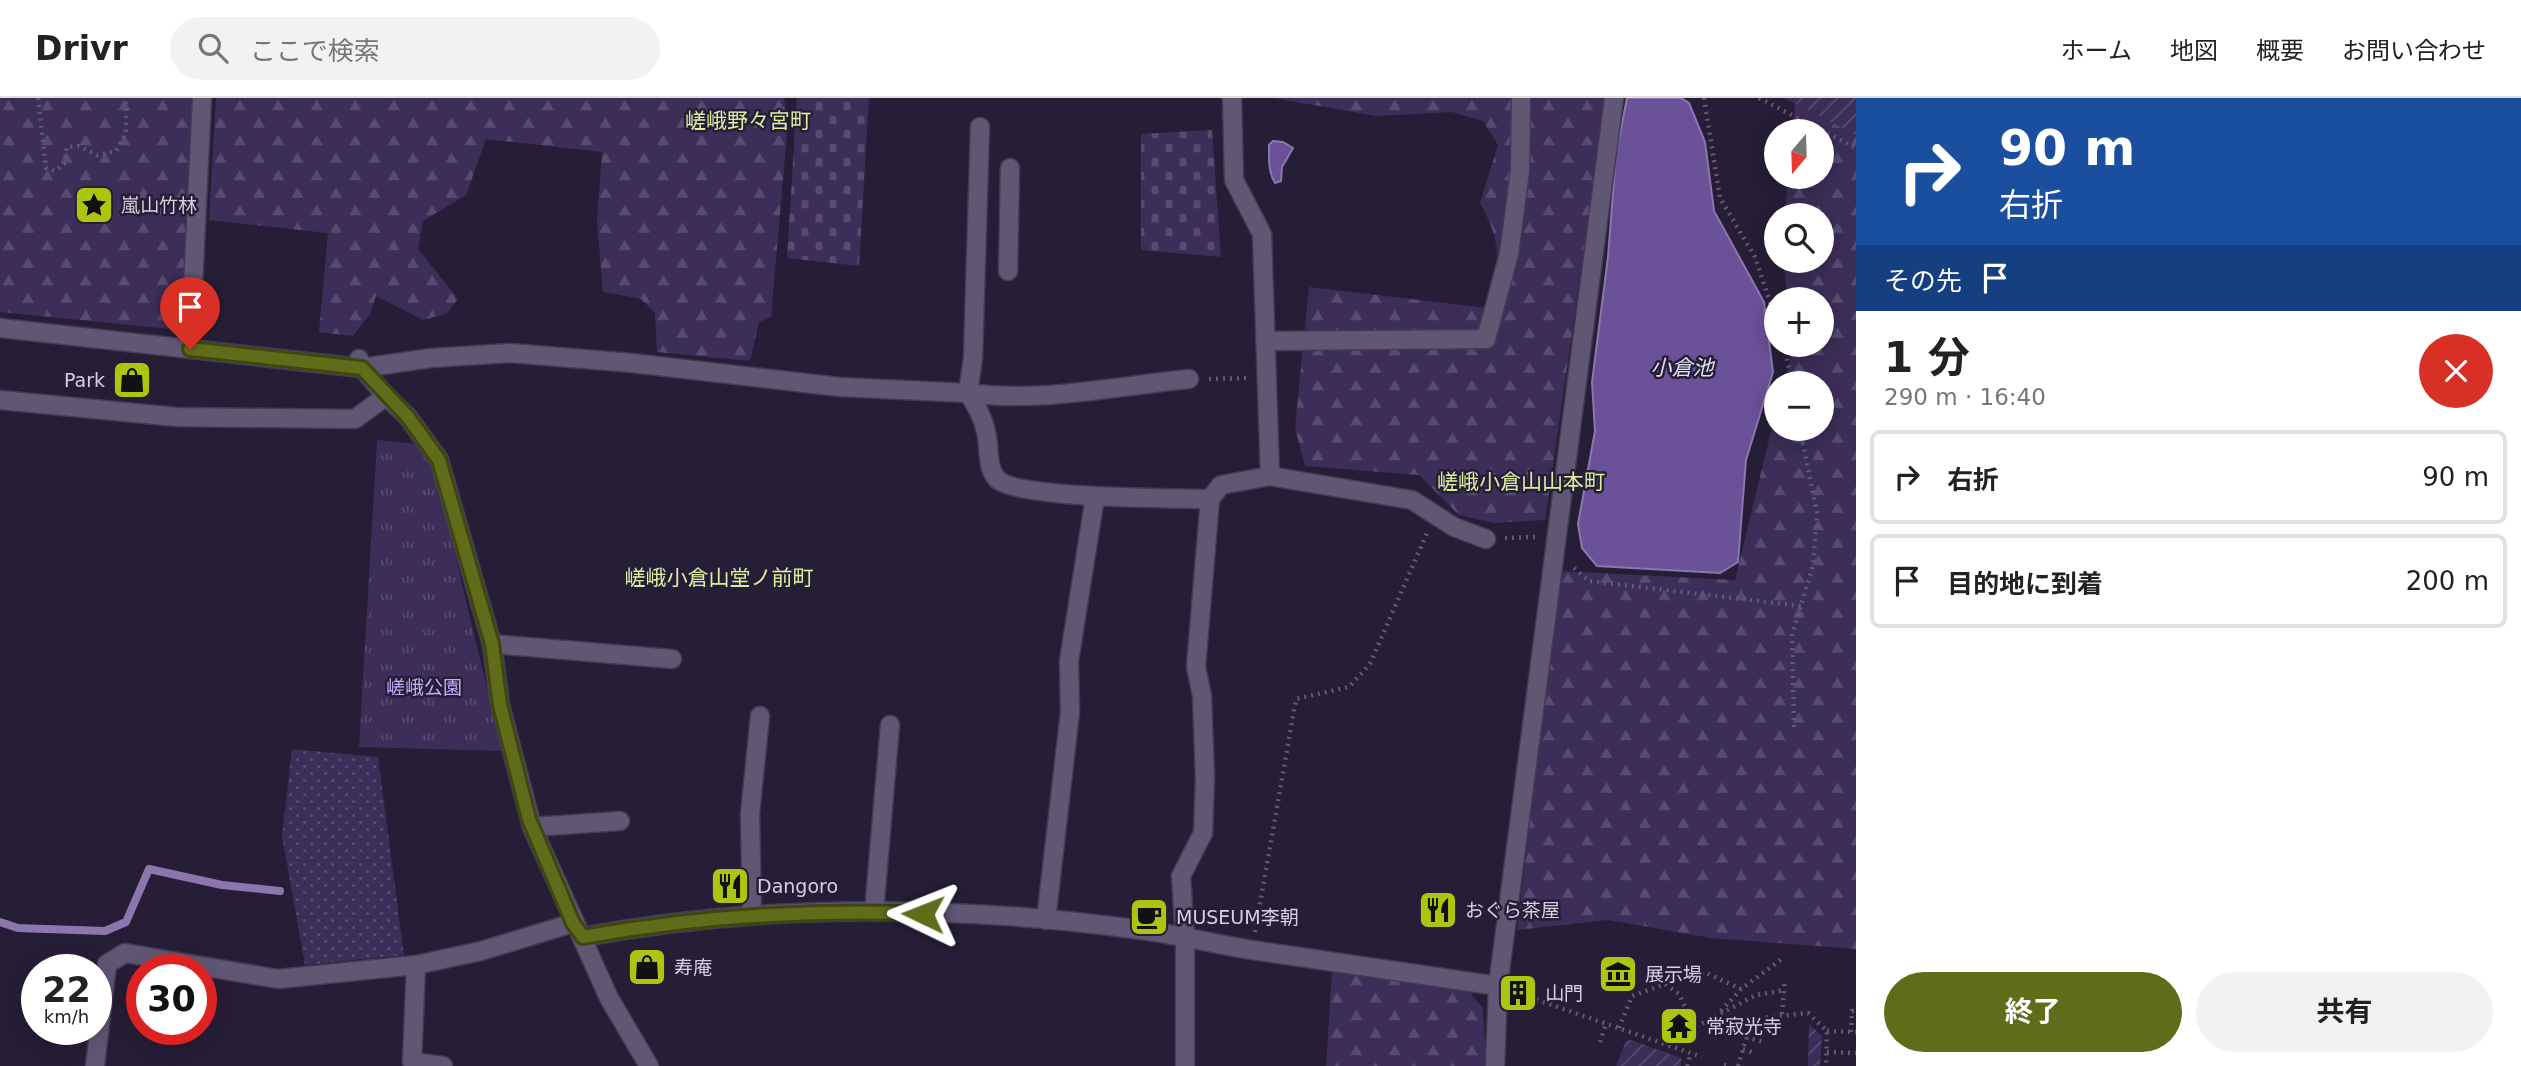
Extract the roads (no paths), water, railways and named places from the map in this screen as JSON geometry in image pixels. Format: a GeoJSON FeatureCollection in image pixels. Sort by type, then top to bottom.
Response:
{"type":"FeatureCollection","features":[{"type":"Feature","properties":{"kind":"street"},"geometry":{"type":"LineString","coordinates":[[190,349],[202,98]]}},
{"type":"Feature","properties":{"kind":"street"},"geometry":{"type":"LineString","coordinates":[[1232,98],[1234,180],[1262,234],[1270,475]]}},
{"type":"Feature","properties":{"kind":"street"},"geometry":{"type":"LineString","coordinates":[[1265,341],[1486,339],[1509,254],[1520,171],[1521,98]]}},
{"type":"Feature","properties":{"kind":"street"},"geometry":{"type":"LineString","coordinates":[[1496,1065],[1498,986],[1549,541],[1614,98]]}},
{"type":"Feature","properties":{"kind":"street"},"geometry":{"type":"LineString","coordinates":[[980,127],[973,358],[968,393],[982,417],[995,477],[1008,486],[1095,497],[1210,499]]}},
{"type":"Feature","properties":{"kind":"street"},"geometry":{"type":"LineString","coordinates":[[1008,271],[1010,168]]}},
{"type":"Feature","properties":{"kind":"street"},"geometry":{"type":"LineString","coordinates":[[0,328],[190,349],[361,363],[511,353],[632,363],[840,387],[996,396],[1189,379]]}},
{"type":"Feature","properties":{"kind":"street"},"geometry":{"type":"LineString","coordinates":[[361,363],[386,396],[408,417],[439,460],[492,644],[500,705],[532,827],[609,998],[649,1066]]}},
{"type":"Feature","properties":{"kind":"street"},"geometry":{"type":"LineString","coordinates":[[0,400],[177,417],[355,419],[386,396]]}},
{"type":"Feature","properties":{"kind":"street"},"geometry":{"type":"LineString","coordinates":[[1185,1066],[1185,939],[1181,876],[1203,833],[1205,778],[1202,696],[1196,667],[1210,499],[1221,485],[1270,475],[1412,500],[1454,527],[1486,539]]}},
{"type":"Feature","properties":{"kind":"street"},"geometry":{"type":"LineString","coordinates":[[1046,920],[1070,712],[1069,661],[1095,497]]}},
{"type":"Feature","properties":{"kind":"street"},"geometry":{"type":"LineString","coordinates":[[492,644],[672,659]]}},
{"type":"Feature","properties":{"kind":"street"},"geometry":{"type":"LineString","coordinates":[[752,915],[750,814],[760,716]]}},
{"type":"Feature","properties":{"kind":"street"},"geometry":{"type":"LineString","coordinates":[[874,912],[890,725]]}},
{"type":"Feature","properties":{"kind":"street"},"geometry":{"type":"LineString","coordinates":[[532,827],[620,821]]}},
{"type":"Feature","properties":{"kind":"street"},"geometry":{"type":"LineString","coordinates":[[95,1066],[107,964],[125,953],[278,979],[416,965],[578,930],[752,915],[874,912],[1046,920],[1145,930],[1252,950],[1498,986]]}},
{"type":"Feature","properties":{"kind":"street"},"geometry":{"type":"LineString","coordinates":[[416,965],[412,1062],[443,1066]]}},
{"type":"Feature","properties":{"kind":"water","name":"小倉池"},"geometry":{"type":"Polygon","coordinates":[[[1627,98],[1681,98],[1689,103],[1705,142],[1714,211],[1764,302],[1764,357],[1771,357],[1773,371],[1764,371],[1764,401],[1746,460],[1738,562],[1720,573],[1597,566],[1582,548],[1578,524],[1595,431],[1592,382],[1608,257],[1616,154],[1627,98]]]}},
{"type":"Feature","properties":{"kind":"water"},"geometry":{"type":"Polygon","coordinates":[[[1273,141],[1283,142],[1293,148],[1282,167],[1281,181],[1275,183],[1269,160],[1269,145],[1273,141]]]}},
{"type":"Feature","properties":{"kind":"waterway"},"geometry":{"type":"LineString","coordinates":[[0,922],[18,928],[105,931],[126,922],[149,869],[222,885],[280,891]]}},
{"type":"Feature","properties":{"kind":"place","name":"嵐山竹林"},"geometry":{"type":"Point","coordinates":[94,205]}},
{"type":"Feature","properties":{"kind":"place","name":"Park"},"geometry":{"type":"Point","coordinates":[132,380]}},
{"type":"Feature","properties":{"kind":"place","name":"Dangoro"},"geometry":{"type":"Point","coordinates":[730,886]}},
{"type":"Feature","properties":{"kind":"place","name":"おぐら茶屋"},"geometry":{"type":"Point","coordinates":[1438,910]}},
{"type":"Feature","properties":{"kind":"place","name":"MUSEUM李朝"},"geometry":{"type":"Point","coordinates":[1149,917]}},
{"type":"Feature","properties":{"kind":"place","name":"寿庵"},"geometry":{"type":"Point","coordinates":[647,967]}},
{"type":"Feature","properties":{"kind":"place","name":"展示場"},"geometry":{"type":"Point","coordinates":[1618,974]}},
{"type":"Feature","properties":{"kind":"place","name":"山門"},"geometry":{"type":"Point","coordinates":[1518,993]}},
{"type":"Feature","properties":{"kind":"place","name":"常寂光寺"},"geometry":{"type":"Point","coordinates":[1679,1026]}},
{"type":"Feature","properties":{"kind":"district","name":"嵯峨野々宮町"},"geometry":{"type":"Point","coordinates":[748,121]}},
{"type":"Feature","properties":{"kind":"district","name":"嵯峨小倉山山本町"},"geometry":{"type":"Point","coordinates":[1521,482]}},
{"type":"Feature","properties":{"kind":"district","name":"嵯峨小倉山堂ノ前町"},"geometry":{"type":"Point","coordinates":[719,578]}},
{"type":"Feature","properties":{"kind":"park label","name":"嵯峨公園"},"geometry":{"type":"Point","coordinates":[424,687]}}]}
